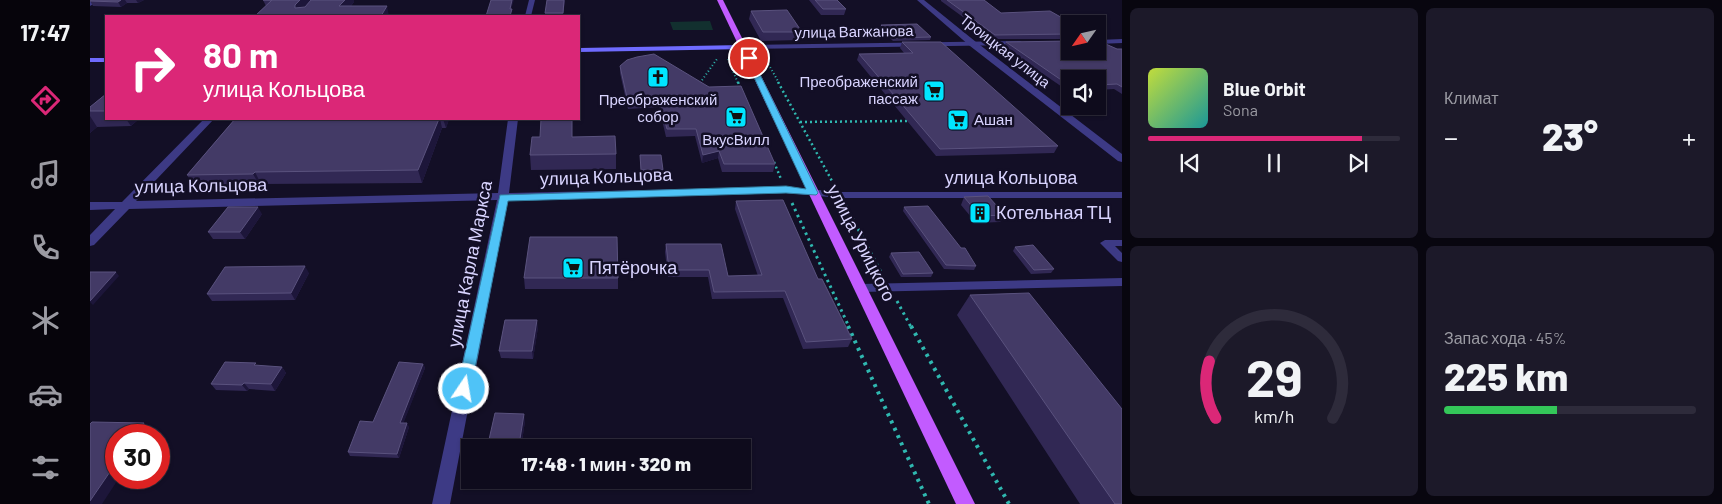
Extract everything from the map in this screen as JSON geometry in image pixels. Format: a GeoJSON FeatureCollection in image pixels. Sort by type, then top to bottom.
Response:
{"type":"FeatureCollection","features":[{"type":"Feature","properties":{"kind":"main road","name":"улица Урицкого"},"geometry":{"type":"LineString","coordinates":[[720,0],[966,504]]}},
{"type":"Feature","properties":{"kind":"main road","name":"улица Вагжанова"},"geometry":{"type":"LineString","coordinates":[[580,50],[743,47]]}},
{"type":"Feature","properties":{"kind":"main road"},"geometry":{"type":"LineString","coordinates":[[90,60],[105,60]]}},
{"type":"Feature","properties":{"kind":"street"},"geometry":{"type":"LineString","coordinates":[[90,4],[97,0]]}},
{"type":"Feature","properties":{"kind":"street"},"geometry":{"type":"LineString","coordinates":[[528,15],[532,0]]}},
{"type":"Feature","properties":{"kind":"street","name":"Троицкая улица"},"geometry":{"type":"LineString","coordinates":[[920,0],[973,44],[1122,159]]}},
{"type":"Feature","properties":{"kind":"street"},"geometry":{"type":"LineString","coordinates":[[1106,42],[1122,41]]}},
{"type":"Feature","properties":{"kind":"street","name":"улица Вагжанова"},"geometry":{"type":"LineString","coordinates":[[743,47],[1031,43]]}},
{"type":"Feature","properties":{"kind":"street"},"geometry":{"type":"LineString","coordinates":[[90,242],[208,120]]}},
{"type":"Feature","properties":{"kind":"street","name":"улица Карла Маркса"},"geometry":{"type":"LineString","coordinates":[[441,504],[503,198],[513,120]]}},
{"type":"Feature","properties":{"kind":"street","name":"улица Кольцова"},"geometry":{"type":"LineString","coordinates":[[90,206],[786,190],[840,195],[1122,195]]}},
{"type":"Feature","properties":{"kind":"lane"},"geometry":{"type":"LineString","coordinates":[[1122,242],[1105,243],[1122,259]]}},
{"type":"Feature","properties":{"kind":"lane"},"geometry":{"type":"LineString","coordinates":[[861,288],[1122,282]]}},
{"type":"Feature","properties":{"kind":"lane"},"geometry":{"type":"LineString","coordinates":[[1005,285],[1017,300]]}},
{"type":"Feature","properties":{"kind":"path"},"geometry":{"type":"LineString","coordinates":[[696,90],[717,58]]}},
{"type":"Feature","properties":{"kind":"path"},"geometry":{"type":"LineString","coordinates":[[727,58],[744,94]]}},
{"type":"Feature","properties":{"kind":"path"},"geometry":{"type":"LineString","coordinates":[[800,122],[908,121]]}},
{"type":"Feature","properties":{"kind":"path"},"geometry":{"type":"LineString","coordinates":[[772,158],[929,504]]}},
{"type":"Feature","properties":{"kind":"green space"},"geometry":{"type":"Polygon","coordinates":[[[710,21],[713,30],[673,30],[670,22],[710,21]]]}},
{"type":"Feature","properties":{"kind":"building"},"geometry":{"type":"Polygon","coordinates":[[[121,0],[118,2],[90,1],[121,0]]]}},
{"type":"Feature","properties":{"kind":"building"},"geometry":{"type":"Polygon","coordinates":[[[272,0],[300,0],[295,5],[295,8],[305,7],[311,0],[345,0],[339,6],[387,6],[382,15],[256,15],[272,0]]]}},
{"type":"Feature","properties":{"kind":"building"},"geometry":{"type":"Polygon","coordinates":[[[491,0],[512,0],[510,15],[486,15],[491,0]]]}},
{"type":"Feature","properties":{"kind":"building"},"geometry":{"type":"Polygon","coordinates":[[[547,0],[564,0],[563,13],[545,13],[547,0]]]}},
{"type":"Feature","properties":{"kind":"building"},"geometry":{"type":"Polygon","coordinates":[[[815,0],[837,0],[846,9],[823,9],[815,0]]]}},
{"type":"Feature","properties":{"kind":"building"},"geometry":{"type":"Polygon","coordinates":[[[947,0],[984,0],[1001,13],[1050,11],[1061,17],[1061,34],[995,35],[947,0]]]}},
{"type":"Feature","properties":{"kind":"building"},"geometry":{"type":"Polygon","coordinates":[[[787,10],[802,32],[763,32],[751,11],[787,10]]]}},
{"type":"Feature","properties":{"kind":"building"},"geometry":{"type":"Polygon","coordinates":[[[917,24],[931,37],[894,38],[881,25],[917,24]]]}},
{"type":"Feature","properties":{"kind":"building"},"geometry":{"type":"Polygon","coordinates":[[[1061,41],[1061,60],[1106,60],[1106,44],[1122,49],[1122,87],[1117,84],[1106,85],[1106,70],[1061,70],[1061,80],[1006,42],[1061,41]]]}},
{"type":"Feature","properties":{"kind":"building","name":"Преображенский пассаж"},"geometry":{"type":"Polygon","coordinates":[[[902,42],[941,42],[1058,146],[940,149],[859,54],[913,53],[902,42]]]}},
{"type":"Feature","properties":{"kind":"building"},"geometry":{"type":"Polygon","coordinates":[[[654,54],[709,87],[741,86],[775,164],[724,164],[719,151],[703,155],[696,129],[667,129],[659,100],[628,102],[620,66],[627,60],[654,54]]]}},
{"type":"Feature","properties":{"kind":"building"},"geometry":{"type":"Polygon","coordinates":[[[105,95],[105,111],[90,111],[90,107],[105,95]]]}},
{"type":"Feature","properties":{"kind":"building"},"geometry":{"type":"Polygon","coordinates":[[[234,120],[439,120],[418,170],[255,172],[253,174],[187,175],[234,120]]]}},
{"type":"Feature","properties":{"kind":"building"},"geometry":{"type":"Polygon","coordinates":[[[541,120],[572,120],[572,137],[615,136],[616,154],[530,155],[532,137],[540,137],[541,120]]]}},
{"type":"Feature","properties":{"kind":"building"},"geometry":{"type":"Polygon","coordinates":[[[640,155],[661,155],[663,170],[641,170],[640,155]]]}},
{"type":"Feature","properties":{"kind":"building"},"geometry":{"type":"Polygon","coordinates":[[[988,196],[1005,215],[980,216],[964,197],[988,196]]]}},
{"type":"Feature","properties":{"kind":"building"},"geometry":{"type":"Polygon","coordinates":[[[783,200],[818,279],[822,279],[852,339],[806,342],[785,291],[714,292],[709,270],[669,270],[666,244],[721,244],[728,276],[762,275],[736,201],[783,200]]]}},
{"type":"Feature","properties":{"kind":"building"},"geometry":{"type":"Polygon","coordinates":[[[928,206],[961,248],[965,248],[976,266],[946,265],[904,207],[928,206]]]}},
{"type":"Feature","properties":{"kind":"building"},"geometry":{"type":"Polygon","coordinates":[[[228,207],[258,207],[240,232],[208,232],[228,207]]]}},
{"type":"Feature","properties":{"kind":"building","name":"Пятёрочка"},"geometry":{"type":"Polygon","coordinates":[[[530,237],[617,237],[618,278],[524,278],[530,237]]]}},
{"type":"Feature","properties":{"kind":"building"},"geometry":{"type":"Polygon","coordinates":[[[1033,245],[1054,269],[1034,270],[1015,247],[1033,245]]]}},
{"type":"Feature","properties":{"kind":"building"},"geometry":{"type":"Polygon","coordinates":[[[919,252],[933,273],[903,274],[891,253],[919,252]]]}},
{"type":"Feature","properties":{"kind":"building"},"geometry":{"type":"Polygon","coordinates":[[[305,266],[291,293],[207,294],[225,267],[305,266]]]}},
{"type":"Feature","properties":{"kind":"building"},"geometry":{"type":"Polygon","coordinates":[[[90,272],[116,272],[90,301],[90,272]]]}},
{"type":"Feature","properties":{"kind":"building"},"geometry":{"type":"Polygon","coordinates":[[[1029,293],[1122,409],[1122,504],[1115,504],[970,295],[1029,293]]]}},
{"type":"Feature","properties":{"kind":"building"},"geometry":{"type":"Polygon","coordinates":[[[505,320],[537,320],[532,351],[499,351],[505,320]]]}},
{"type":"Feature","properties":{"kind":"building"},"geometry":{"type":"Polygon","coordinates":[[[225,362],[256,363],[254,365],[282,367],[271,384],[211,384],[225,362]]]}},
{"type":"Feature","properties":{"kind":"building"},"geometry":{"type":"Polygon","coordinates":[[[399,362],[423,364],[400,423],[407,423],[397,454],[348,452],[360,421],[373,422],[399,362]]]}},
{"type":"Feature","properties":{"kind":"building"},"geometry":{"type":"Polygon","coordinates":[[[495,413],[524,414],[520,439],[489,439],[495,413]]]}},
{"type":"Feature","properties":{"kind":"building"},"geometry":{"type":"Polygon","coordinates":[[[92,422],[144,423],[105,424],[105,479],[90,501],[90,424],[92,422]]]}},
{"type":"Feature","properties":{"kind":"place","name":"Преображенский собор"},"geometry":{"type":"Point","coordinates":[658,77]}},
{"type":"Feature","properties":{"kind":"place","name":"Преображенский пассаж"},"geometry":{"type":"Point","coordinates":[934,91]}},
{"type":"Feature","properties":{"kind":"place","name":"ВкусВилл"},"geometry":{"type":"Point","coordinates":[736,117]}},
{"type":"Feature","properties":{"kind":"place","name":"Ашан"},"geometry":{"type":"Point","coordinates":[958,120]}},
{"type":"Feature","properties":{"kind":"place","name":"Котельная ТЦ"},"geometry":{"type":"Point","coordinates":[980,213]}},
{"type":"Feature","properties":{"kind":"place","name":"Пятёрочка"},"geometry":{"type":"Point","coordinates":[573,268]}},
{"type":"Feature","properties":{"kind":"route"},"geometry":{"type":"LineString","coordinates":[[464,389],[503,198],[786,190],[813,193],[749,58]]}}]}
